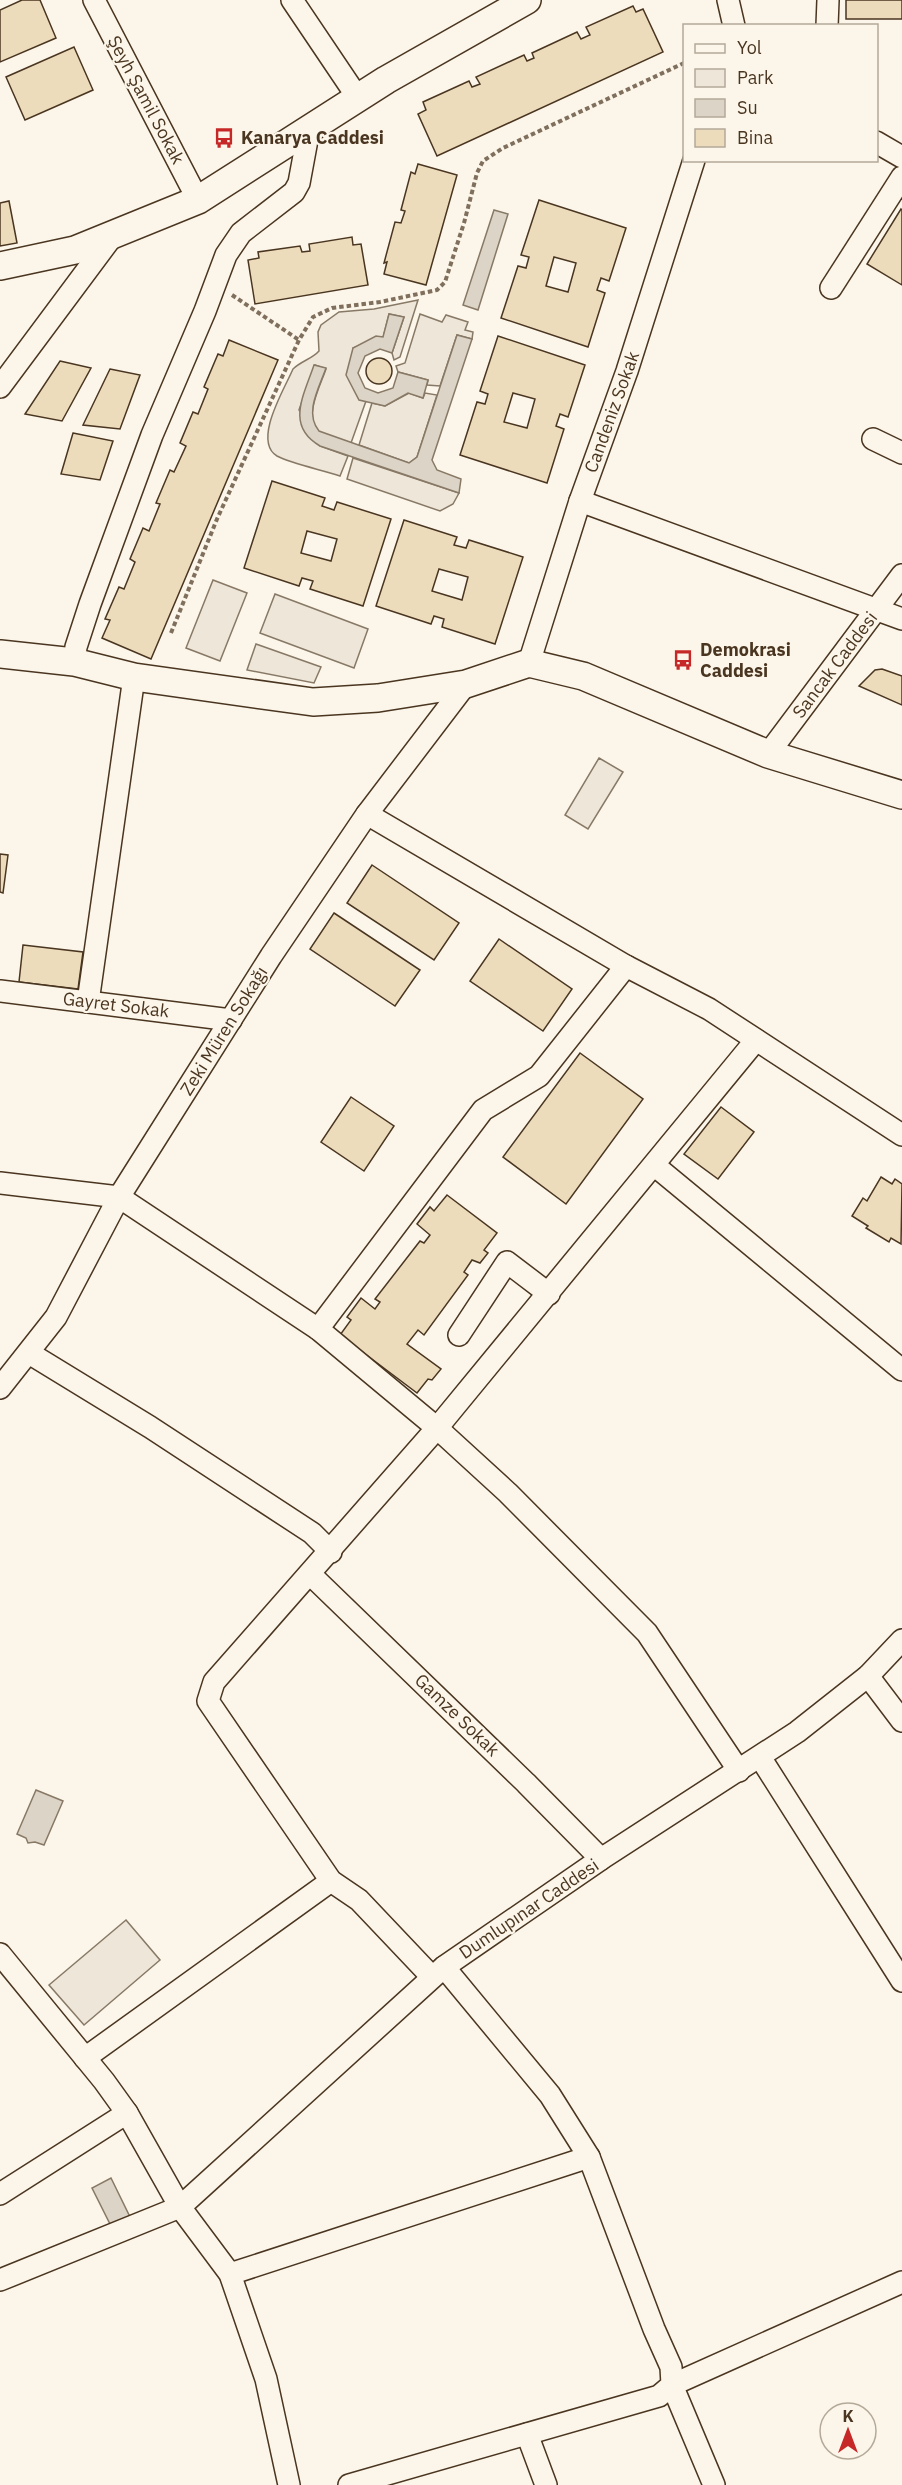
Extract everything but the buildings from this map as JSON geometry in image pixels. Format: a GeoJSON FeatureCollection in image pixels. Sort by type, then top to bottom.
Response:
{"type":"FeatureCollection","features":[{"type":"Feature","properties":{"kind":"main road"},"geometry":{"type":"LineString","coordinates":[[0,266],[75,250],[198,200],[358,98],[527,0]]}},
{"type":"Feature","properties":{"kind":"main road"},"geometry":{"type":"LineString","coordinates":[[0,654],[74,662],[134,677],[312,702],[378,698],[466,684],[529,663],[583,676],[768,754],[902,795]]}},
{"type":"Feature","properties":{"kind":"street","name":"Şeyh Şamil Sokak"},"geometry":{"type":"LineString","coordinates":[[94,0],[198,200]]}},
{"type":"Feature","properties":{"kind":"street"},"geometry":{"type":"LineString","coordinates":[[292,0],[358,98]]}},
{"type":"Feature","properties":{"kind":"street"},"geometry":{"type":"LineString","coordinates":[[728,0],[734,24]]}},
{"type":"Feature","properties":{"kind":"street"},"geometry":{"type":"LineString","coordinates":[[827,24],[828,0]]}},
{"type":"Feature","properties":{"kind":"street"},"geometry":{"type":"LineString","coordinates":[[74,662],[75,647],[144,457],[226,255],[241,233],[294,192],[299,183],[309,129]]}},
{"type":"Feature","properties":{"kind":"street"},"geometry":{"type":"LineString","coordinates":[[878,143],[902,157]]}},
{"type":"Feature","properties":{"kind":"street","name":"Candeniz Sokak"},"geometry":{"type":"LineString","coordinates":[[529,663],[580,501],[627,371],[693,162]]}},
{"type":"Feature","properties":{"kind":"street"},"geometry":{"type":"LineString","coordinates":[[831,288],[902,177]]}},
{"type":"Feature","properties":{"kind":"street"},"geometry":{"type":"LineString","coordinates":[[0,387],[114,234]]}},
{"type":"Feature","properties":{"kind":"street"},"geometry":{"type":"LineString","coordinates":[[873,439],[902,453]]}},
{"type":"Feature","properties":{"kind":"street"},"geometry":{"type":"LineString","coordinates":[[580,501],[902,619]]}},
{"type":"Feature","properties":{"kind":"street","name":"Sancak Caddesi"},"geometry":{"type":"LineString","coordinates":[[768,754],[902,575]]}},
{"type":"Feature","properties":{"kind":"street"},"geometry":{"type":"LineString","coordinates":[[88,1002],[134,677]]}},
{"type":"Feature","properties":{"kind":"street","name":"Zeki Müren Sokağı"},"geometry":{"type":"LineString","coordinates":[[0,1388],[56,1317],[119,1197],[231,1020],[367,814],[466,684]]}},
{"type":"Feature","properties":{"kind":"street"},"geometry":{"type":"LineString","coordinates":[[367,814],[626,966],[709,1009],[902,1135]]}},
{"type":"Feature","properties":{"kind":"street"},"geometry":{"type":"LineString","coordinates":[[318,1329],[483,1110],[539,1076],[626,966]]}},
{"type":"Feature","properties":{"kind":"street","name":"Gayret Sokak"},"geometry":{"type":"LineString","coordinates":[[0,991],[231,1020]]}},
{"type":"Feature","properties":{"kind":"street"},"geometry":{"type":"LineString","coordinates":[[714,2485],[672,2385],[671,2367],[654,2329],[589,2157],[550,2095],[438,1972],[359,1900],[332,1881],[208,1701],[214,1682],[437,1428],[756,1040]]}},
{"type":"Feature","properties":{"kind":"street"},"geometry":{"type":"LineString","coordinates":[[654,1165],[902,1370]]}},
{"type":"Feature","properties":{"kind":"street"},"geometry":{"type":"LineString","coordinates":[[0,1183],[119,1197],[318,1329],[437,1428],[508,1493],[647,1633],[739,1771]]}},
{"type":"Feature","properties":{"kind":"street"},"geometry":{"type":"LineString","coordinates":[[459,1335],[507,1262],[549,1294]]}},
{"type":"Feature","properties":{"kind":"street"},"geometry":{"type":"LineString","coordinates":[[29,1353],[150,1427],[302,1527],[330,1552]]}},
{"type":"Feature","properties":{"kind":"street","name":"Gamze Sokak"},"geometry":{"type":"LineString","coordinates":[[310,1574],[526,1783],[601,1859]]}},
{"type":"Feature","properties":{"kind":"street","name":"Dumlupınar Caddesi"},"geometry":{"type":"LineString","coordinates":[[180,2207],[438,1972],[601,1859],[797,1732],[867,1676],[902,1640]]}},
{"type":"Feature","properties":{"kind":"street"},"geometry":{"type":"LineString","coordinates":[[867,1676],[902,1721]]}},
{"type":"Feature","properties":{"kind":"street"},"geometry":{"type":"LineString","coordinates":[[760,1757],[902,1981]]}},
{"type":"Feature","properties":{"kind":"street"},"geometry":{"type":"LineString","coordinates":[[85,2058],[332,1881]]}},
{"type":"Feature","properties":{"kind":"street"},"geometry":{"type":"LineString","coordinates":[[2,1960],[85,2058],[127,2113],[180,2207],[230,2274],[266,2379],[289,2485]]}},
{"type":"Feature","properties":{"kind":"street"},"geometry":{"type":"LineString","coordinates":[[0,2194],[127,2113]]}},
{"type":"Feature","properties":{"kind":"street"},"geometry":{"type":"LineString","coordinates":[[230,2274],[589,2157]]}},
{"type":"Feature","properties":{"kind":"street"},"geometry":{"type":"LineString","coordinates":[[0,2280],[180,2207]]}},
{"type":"Feature","properties":{"kind":"street"},"geometry":{"type":"LineString","coordinates":[[349,2485],[659,2396],[672,2385],[902,2282]]}},
{"type":"Feature","properties":{"kind":"street"},"geometry":{"type":"LineString","coordinates":[[527,2434],[546,2485]]}},
{"type":"Feature","properties":{"kind":"path"},"geometry":{"type":"LineString","coordinates":[[171,633],[218,519],[312,316],[332,309],[437,290],[445,282],[477,173],[483,161],[503,148],[683,63]]}},
{"type":"Feature","properties":{"kind":"path"},"geometry":{"type":"LineString","coordinates":[[215,284],[299,340]]}},
{"type":"Feature","properties":{"kind":"green space"},"geometry":{"type":"Polygon","coordinates":[[[418,300],[400,357],[394,360],[392,353],[404,317],[389,314],[383,338],[353,348],[359,399],[366,401],[351,443],[323,434],[314,426],[312,411],[326,369],[315,365],[299,410],[320,446],[348,456],[340,476],[277,456],[270,449],[268,439],[273,414],[293,369],[319,351],[318,332],[321,325],[339,312],[374,309],[418,300]]]}},
{"type":"Feature","properties":{"kind":"green space"},"geometry":{"type":"Polygon","coordinates":[[[420,314],[442,322],[446,315],[468,322],[465,330],[473,332],[472,339],[457,335],[440,386],[427,385],[428,380],[398,372],[396,366],[405,363],[420,314]]]}},
{"type":"Feature","properties":{"kind":"green space"},"geometry":{"type":"Polygon","coordinates":[[[409,393],[423,398],[425,393],[437,395],[417,457],[409,463],[359,445],[372,403],[385,406],[409,393]]]}},
{"type":"Feature","properties":{"kind":"green space"},"geometry":{"type":"Polygon","coordinates":[[[353,458],[459,493],[453,504],[440,511],[347,479],[353,458]]]}},
{"type":"Feature","properties":{"kind":"green space"},"geometry":{"type":"Polygon","coordinates":[[[213,580],[247,593],[220,661],[186,648],[213,580]]]}},
{"type":"Feature","properties":{"kind":"green space"},"geometry":{"type":"Polygon","coordinates":[[[275,594],[368,629],[354,668],[260,633],[275,594]]]}},
{"type":"Feature","properties":{"kind":"green space"},"geometry":{"type":"Polygon","coordinates":[[[256,644],[321,667],[314,683],[247,670],[256,644]]]}},
{"type":"Feature","properties":{"kind":"green space"},"geometry":{"type":"Polygon","coordinates":[[[599,758],[623,772],[588,829],[565,815],[599,758]]]}},
{"type":"Feature","properties":{"kind":"green space"},"geometry":{"type":"Polygon","coordinates":[[[126,1920],[160,1960],[84,2025],[49,1985],[126,1920]]]}},
{"type":"Feature","properties":{"kind":"water"},"geometry":{"type":"Polygon","coordinates":[[[494,210],[508,214],[478,310],[463,305],[494,210]]]}},
{"type":"Feature","properties":{"kind":"water"},"geometry":{"type":"Polygon","coordinates":[[[389,314],[404,317],[392,353],[380,349],[365,356],[358,373],[365,388],[378,393],[393,388],[398,372],[428,380],[423,398],[408,393],[385,406],[359,400],[346,375],[353,348],[376,336],[383,337],[389,314]]]}},
{"type":"Feature","properties":{"kind":"water"},"geometry":{"type":"Polygon","coordinates":[[[457,335],[472,339],[432,460],[437,470],[461,479],[459,493],[320,446],[309,438],[303,429],[300,409],[314,365],[326,368],[313,408],[315,424],[319,431],[409,463],[417,457],[457,335]]]}},
{"type":"Feature","properties":{"kind":"water"},"geometry":{"type":"Polygon","coordinates":[[[36,1790],[63,1801],[44,1845],[35,1842],[28,1843],[26,1838],[17,1834],[36,1790]]]}},
{"type":"Feature","properties":{"kind":"water"},"geometry":{"type":"Polygon","coordinates":[[[111,2178],[131,2219],[112,2228],[92,2188],[111,2178]]]}},
{"type":"Feature","properties":{"kind":"place","name":"Kanarya Caddesi"},"geometry":{"type":"Point","coordinates":[224,138]}},
{"type":"Feature","properties":{"kind":"place","name":"Demokrasi Caddesi"},"geometry":{"type":"Point","coordinates":[683,660]}}]}
